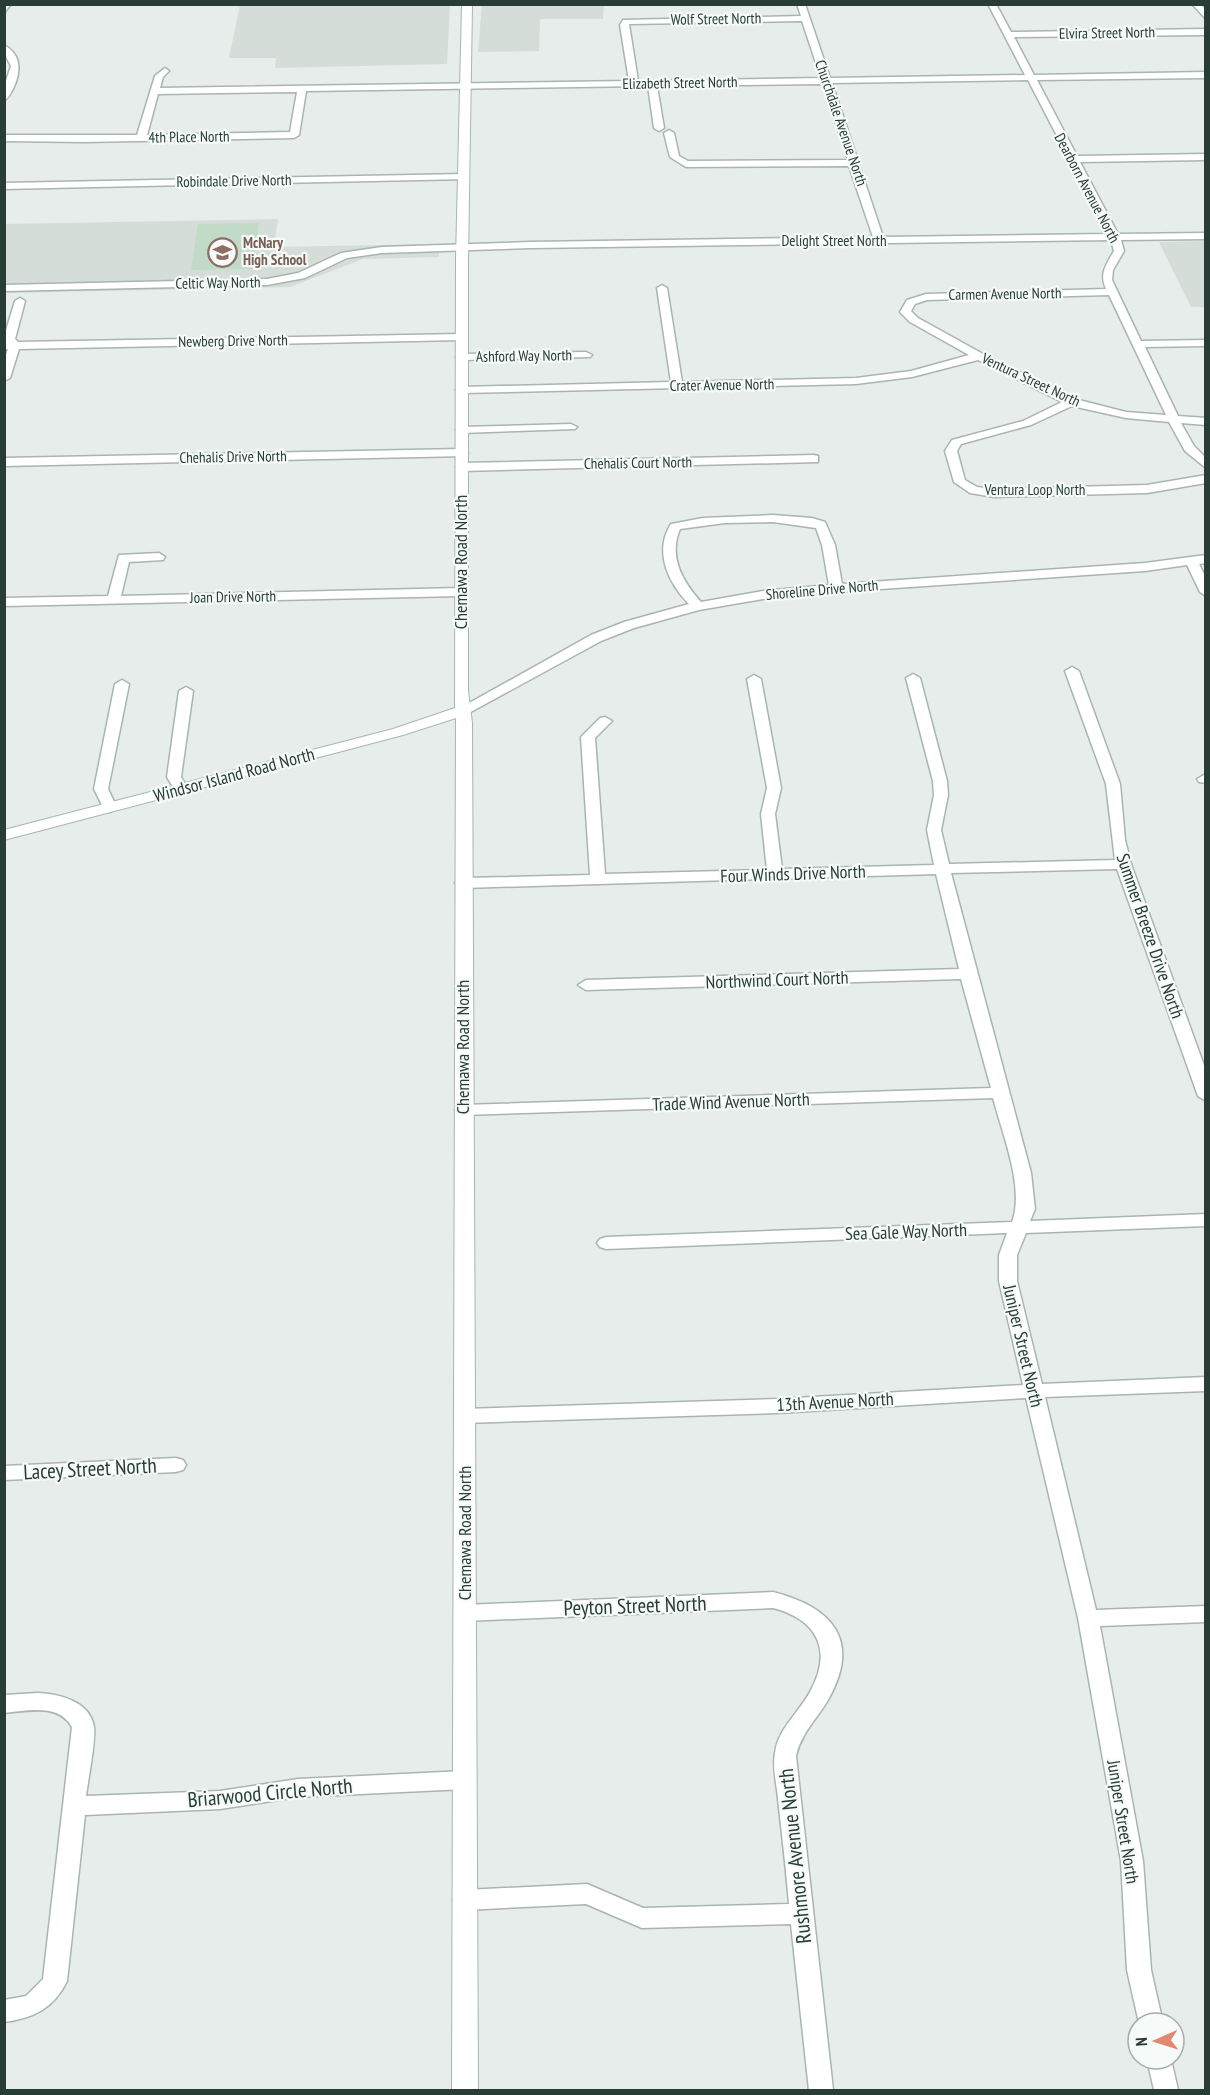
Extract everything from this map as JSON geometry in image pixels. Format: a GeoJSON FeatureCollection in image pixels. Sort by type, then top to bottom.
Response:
{"type":"FeatureCollection","features":[{"type":"Feature","properties":{"kind":"street"},"geometry":{"type":"LineString","coordinates":[[4,11],[7,4]]}},
{"type":"Feature","properties":{"kind":"street","name":"Chemawa Road North"},"geometry":{"type":"LineString","coordinates":[[465,2091],[464,723],[461,592],[464,86],[467,4]]}},
{"type":"Feature","properties":{"kind":"street","name":"Churchdale Avenue North"},"geometry":{"type":"LineString","coordinates":[[801,4],[879,241]]}},
{"type":"Feature","properties":{"kind":"street","name":"Dearborn Avenue North"},"geometry":{"type":"LineString","coordinates":[[992,4],[1115,238],[1119,251],[1108,270],[1107,280],[1189,448],[1206,465]]}},
{"type":"Feature","properties":{"kind":"street"},"geometry":{"type":"LineString","coordinates":[[1196,4],[1206,17]]}},
{"type":"Feature","properties":{"kind":"street","name":"Wolf Street North"},"geometry":{"type":"LineString","coordinates":[[634,83],[624,25],[626,22],[806,18]]}},
{"type":"Feature","properties":{"kind":"street","name":"Elvira Street North"},"geometry":{"type":"LineString","coordinates":[[1008,35],[1206,32]]}},
{"type":"Feature","properties":{"kind":"street"},"geometry":{"type":"LineString","coordinates":[[4,47],[17,63],[4,98]]}},
{"type":"Feature","properties":{"kind":"street"},"geometry":{"type":"LineString","coordinates":[[141,138],[159,76],[165,71]]}},
{"type":"Feature","properties":{"kind":"street","name":"Elizabeth Street North"},"geometry":{"type":"LineString","coordinates":[[154,91],[1206,75]]}},
{"type":"Feature","properties":{"kind":"street"},"geometry":{"type":"LineString","coordinates":[[652,83],[659,128]]}},
{"type":"Feature","properties":{"kind":"street","name":"4th Place North"},"geometry":{"type":"LineString","coordinates":[[4,138],[294,135],[302,89]]}},
{"type":"Feature","properties":{"kind":"street"},"geometry":{"type":"LineString","coordinates":[[669,133],[675,157],[680,162],[695,165],[855,163]]}},
{"type":"Feature","properties":{"kind":"street"},"geometry":{"type":"LineString","coordinates":[[1072,159],[1206,157]]}},
{"type":"Feature","properties":{"kind":"street","name":"Robindale Drive North"},"geometry":{"type":"LineString","coordinates":[[4,186],[464,177]]}},
{"type":"Feature","properties":{"kind":"street","name":"Delight Street North"},"geometry":{"type":"LineString","coordinates":[[463,248],[1206,236]]}},
{"type":"Feature","properties":{"kind":"street","name":"Celtic Way North"},"geometry":{"type":"LineString","coordinates":[[4,288],[267,282],[300,276],[336,259],[356,253],[463,248]]}},
{"type":"Feature","properties":{"kind":"street"},"geometry":{"type":"LineString","coordinates":[[662,288],[677,386]]}},
{"type":"Feature","properties":{"kind":"street","name":"Carmen Avenue North"},"geometry":{"type":"LineString","coordinates":[[905,312],[911,302],[926,297],[1113,292]]}},
{"type":"Feature","properties":{"kind":"street"},"geometry":{"type":"LineString","coordinates":[[4,378],[9,340],[20,301]]}},
{"type":"Feature","properties":{"kind":"street","name":"Ventura Street North"},"geometry":{"type":"LineString","coordinates":[[905,312],[914,320],[979,356],[1071,402],[1126,415],[1206,422]]}},
{"type":"Feature","properties":{"kind":"street","name":"Newberg Drive North"},"geometry":{"type":"LineString","coordinates":[[10,346],[462,337]]}},
{"type":"Feature","properties":{"kind":"street"},"geometry":{"type":"LineString","coordinates":[[1138,344],[1206,342]]}},
{"type":"Feature","properties":{"kind":"street","name":"Ashford Way North"},"geometry":{"type":"LineString","coordinates":[[462,357],[586,355]]}},
{"type":"Feature","properties":{"kind":"street","name":"Crater Avenue North"},"geometry":{"type":"LineString","coordinates":[[462,390],[872,380],[912,374],[979,356]]}},
{"type":"Feature","properties":{"kind":"street","name":"Ventura Loop North"},"geometry":{"type":"LineString","coordinates":[[1071,402],[1027,423],[956,442],[951,451],[960,482],[974,490],[993,493],[1148,489],[1206,479]]}},
{"type":"Feature","properties":{"kind":"street"},"geometry":{"type":"LineString","coordinates":[[462,430],[571,427]]}},
{"type":"Feature","properties":{"kind":"street","name":"Chehalis Drive North"},"geometry":{"type":"LineString","coordinates":[[4,462],[462,453]]}},
{"type":"Feature","properties":{"kind":"street","name":"Chehalis Court North"},"geometry":{"type":"LineString","coordinates":[[462,467],[814,459]]}},
{"type":"Feature","properties":{"kind":"street"},"geometry":{"type":"LineString","coordinates":[[698,606],[680,587],[674,574],[670,538],[675,526],[694,520],[794,518],[813,521],[825,531],[836,588]]}},
{"type":"Feature","properties":{"kind":"street"},"geometry":{"type":"LineString","coordinates":[[114,600],[123,558],[159,557]]}},
{"type":"Feature","properties":{"kind":"street","name":"Shoreline Drive North"},"geometry":{"type":"LineString","coordinates":[[462,711],[596,638],[629,625],[698,606],[763,595],[836,588],[1145,567],[1206,559]]}},
{"type":"Feature","properties":{"kind":"street"},"geometry":{"type":"LineString","coordinates":[[1191,561],[1206,592]]}},
{"type":"Feature","properties":{"kind":"street","name":"Joan Drive North"},"geometry":{"type":"LineString","coordinates":[[4,602],[461,592]]}},
{"type":"Feature","properties":{"kind":"street","name":"Summer Breeze Drive North"},"geometry":{"type":"LineString","coordinates":[[1072,671],[1113,784],[1118,840],[1124,864],[1206,1096]]}},
{"type":"Feature","properties":{"kind":"street","name":"Juniper Street North"},"geometry":{"type":"LineString","coordinates":[[912,678],[940,781],[941,795],[934,830],[942,869],[1022,1173],[1026,1209],[1008,1255],[1008,1281],[1089,1618],[1132,1861],[1139,1970],[1148,2011]]}},
{"type":"Feature","properties":{"kind":"street"},"geometry":{"type":"LineString","coordinates":[[754,679],[774,788],[768,814],[775,874]]}},
{"type":"Feature","properties":{"kind":"street"},"geometry":{"type":"LineString","coordinates":[[110,808],[101,789],[123,684]]}},
{"type":"Feature","properties":{"kind":"street"},"geometry":{"type":"LineString","coordinates":[[181,789],[174,777],[186,691]]}},
{"type":"Feature","properties":{"kind":"street","name":"Windsor Island Road North"},"geometry":{"type":"LineString","coordinates":[[4,835],[398,732],[462,711]]}},
{"type":"Feature","properties":{"kind":"street"},"geometry":{"type":"LineString","coordinates":[[598,879],[588,737],[605,721]]}},
{"type":"Feature","properties":{"kind":"street","name":"Four Winds Drive North"},"geometry":{"type":"LineString","coordinates":[[463,883],[1124,864]]}},
{"type":"Feature","properties":{"kind":"street","name":"Northwind Court North"},"geometry":{"type":"LineString","coordinates":[[586,985],[968,974]]}},
{"type":"Feature","properties":{"kind":"street","name":"Trade Wind Avenue North"},"geometry":{"type":"LineString","coordinates":[[463,1110],[1000,1093]]}},
{"type":"Feature","properties":{"kind":"street","name":"Sea Gale Way North"},"geometry":{"type":"LineString","coordinates":[[606,1243],[1206,1220]]}},
{"type":"Feature","properties":{"kind":"street","name":"13th Avenue North"},"geometry":{"type":"LineString","coordinates":[[465,1416],[777,1406],[1033,1390],[1206,1384]]}},
{"type":"Feature","properties":{"kind":"street","name":"Lacey Street North"},"geometry":{"type":"LineString","coordinates":[[4,1473],[177,1465]]}},
{"type":"Feature","properties":{"kind":"street","name":"Peyton Street North"},"geometry":{"type":"LineString","coordinates":[[465,1613],[773,1600],[804,1608]]}},
{"type":"Feature","properties":{"kind":"street","name":"Rushmore Avenue North"},"geometry":{"type":"LineString","coordinates":[[804,1608],[817,1618],[826,1631],[830,1646],[827,1681],[820,1696],[793,1731],[785,1756],[821,2091]]}},
{"type":"Feature","properties":{"kind":"street"},"geometry":{"type":"LineString","coordinates":[[1089,1618],[1206,1614]]}},
{"type":"Feature","properties":{"kind":"street"},"geometry":{"type":"LineString","coordinates":[[4,1704],[56,1703],[69,1706],[79,1715],[83,1726],[55,1982],[48,1995],[35,2004],[18,2010],[4,2011]]}},
{"type":"Feature","properties":{"kind":"street","name":"Briarwood Circle North"},"geometry":{"type":"LineString","coordinates":[[75,1806],[220,1800],[298,1788],[465,1780]]}},
{"type":"Feature","properties":{"kind":"street"},"geometry":{"type":"LineString","coordinates":[[465,1900],[586,1894],[642,1918],[802,1914]]}},
{"type":"Feature","properties":{"kind":"street"},"geometry":{"type":"LineString","coordinates":[[1162,2071],[1166,2091]]}},
{"type":"Feature","properties":{"kind":"shaded area"},"geometry":{"type":"Polygon","coordinates":[[[240,5],[450,5],[447,64],[275,68],[276,58],[229,58],[240,5]]]}},
{"type":"Feature","properties":{"kind":"shaded area"},"geometry":{"type":"Polygon","coordinates":[[[482,5],[604,5],[603,19],[540,19],[539,51],[478,52],[482,5]]]}},
{"type":"Feature","properties":{"kind":"shaded area","name":"McNary High School"},"geometry":{"type":"Polygon","coordinates":[[[278,219],[274,247],[439,244],[439,257],[363,259],[290,287],[5,293],[4,224],[278,219]]]}},
{"type":"Feature","properties":{"kind":"shaded area"},"geometry":{"type":"Polygon","coordinates":[[[1205,241],[1205,307],[1191,307],[1159,242],[1205,241]]]}},
{"type":"Feature","properties":{"kind":"green space"},"geometry":{"type":"Polygon","coordinates":[[[259,223],[253,269],[191,270],[198,224],[259,223]]]}},
{"type":"Feature","properties":{"kind":"place","name":"McNary High School"},"geometry":{"type":"Point","coordinates":[222,252]}}]}
